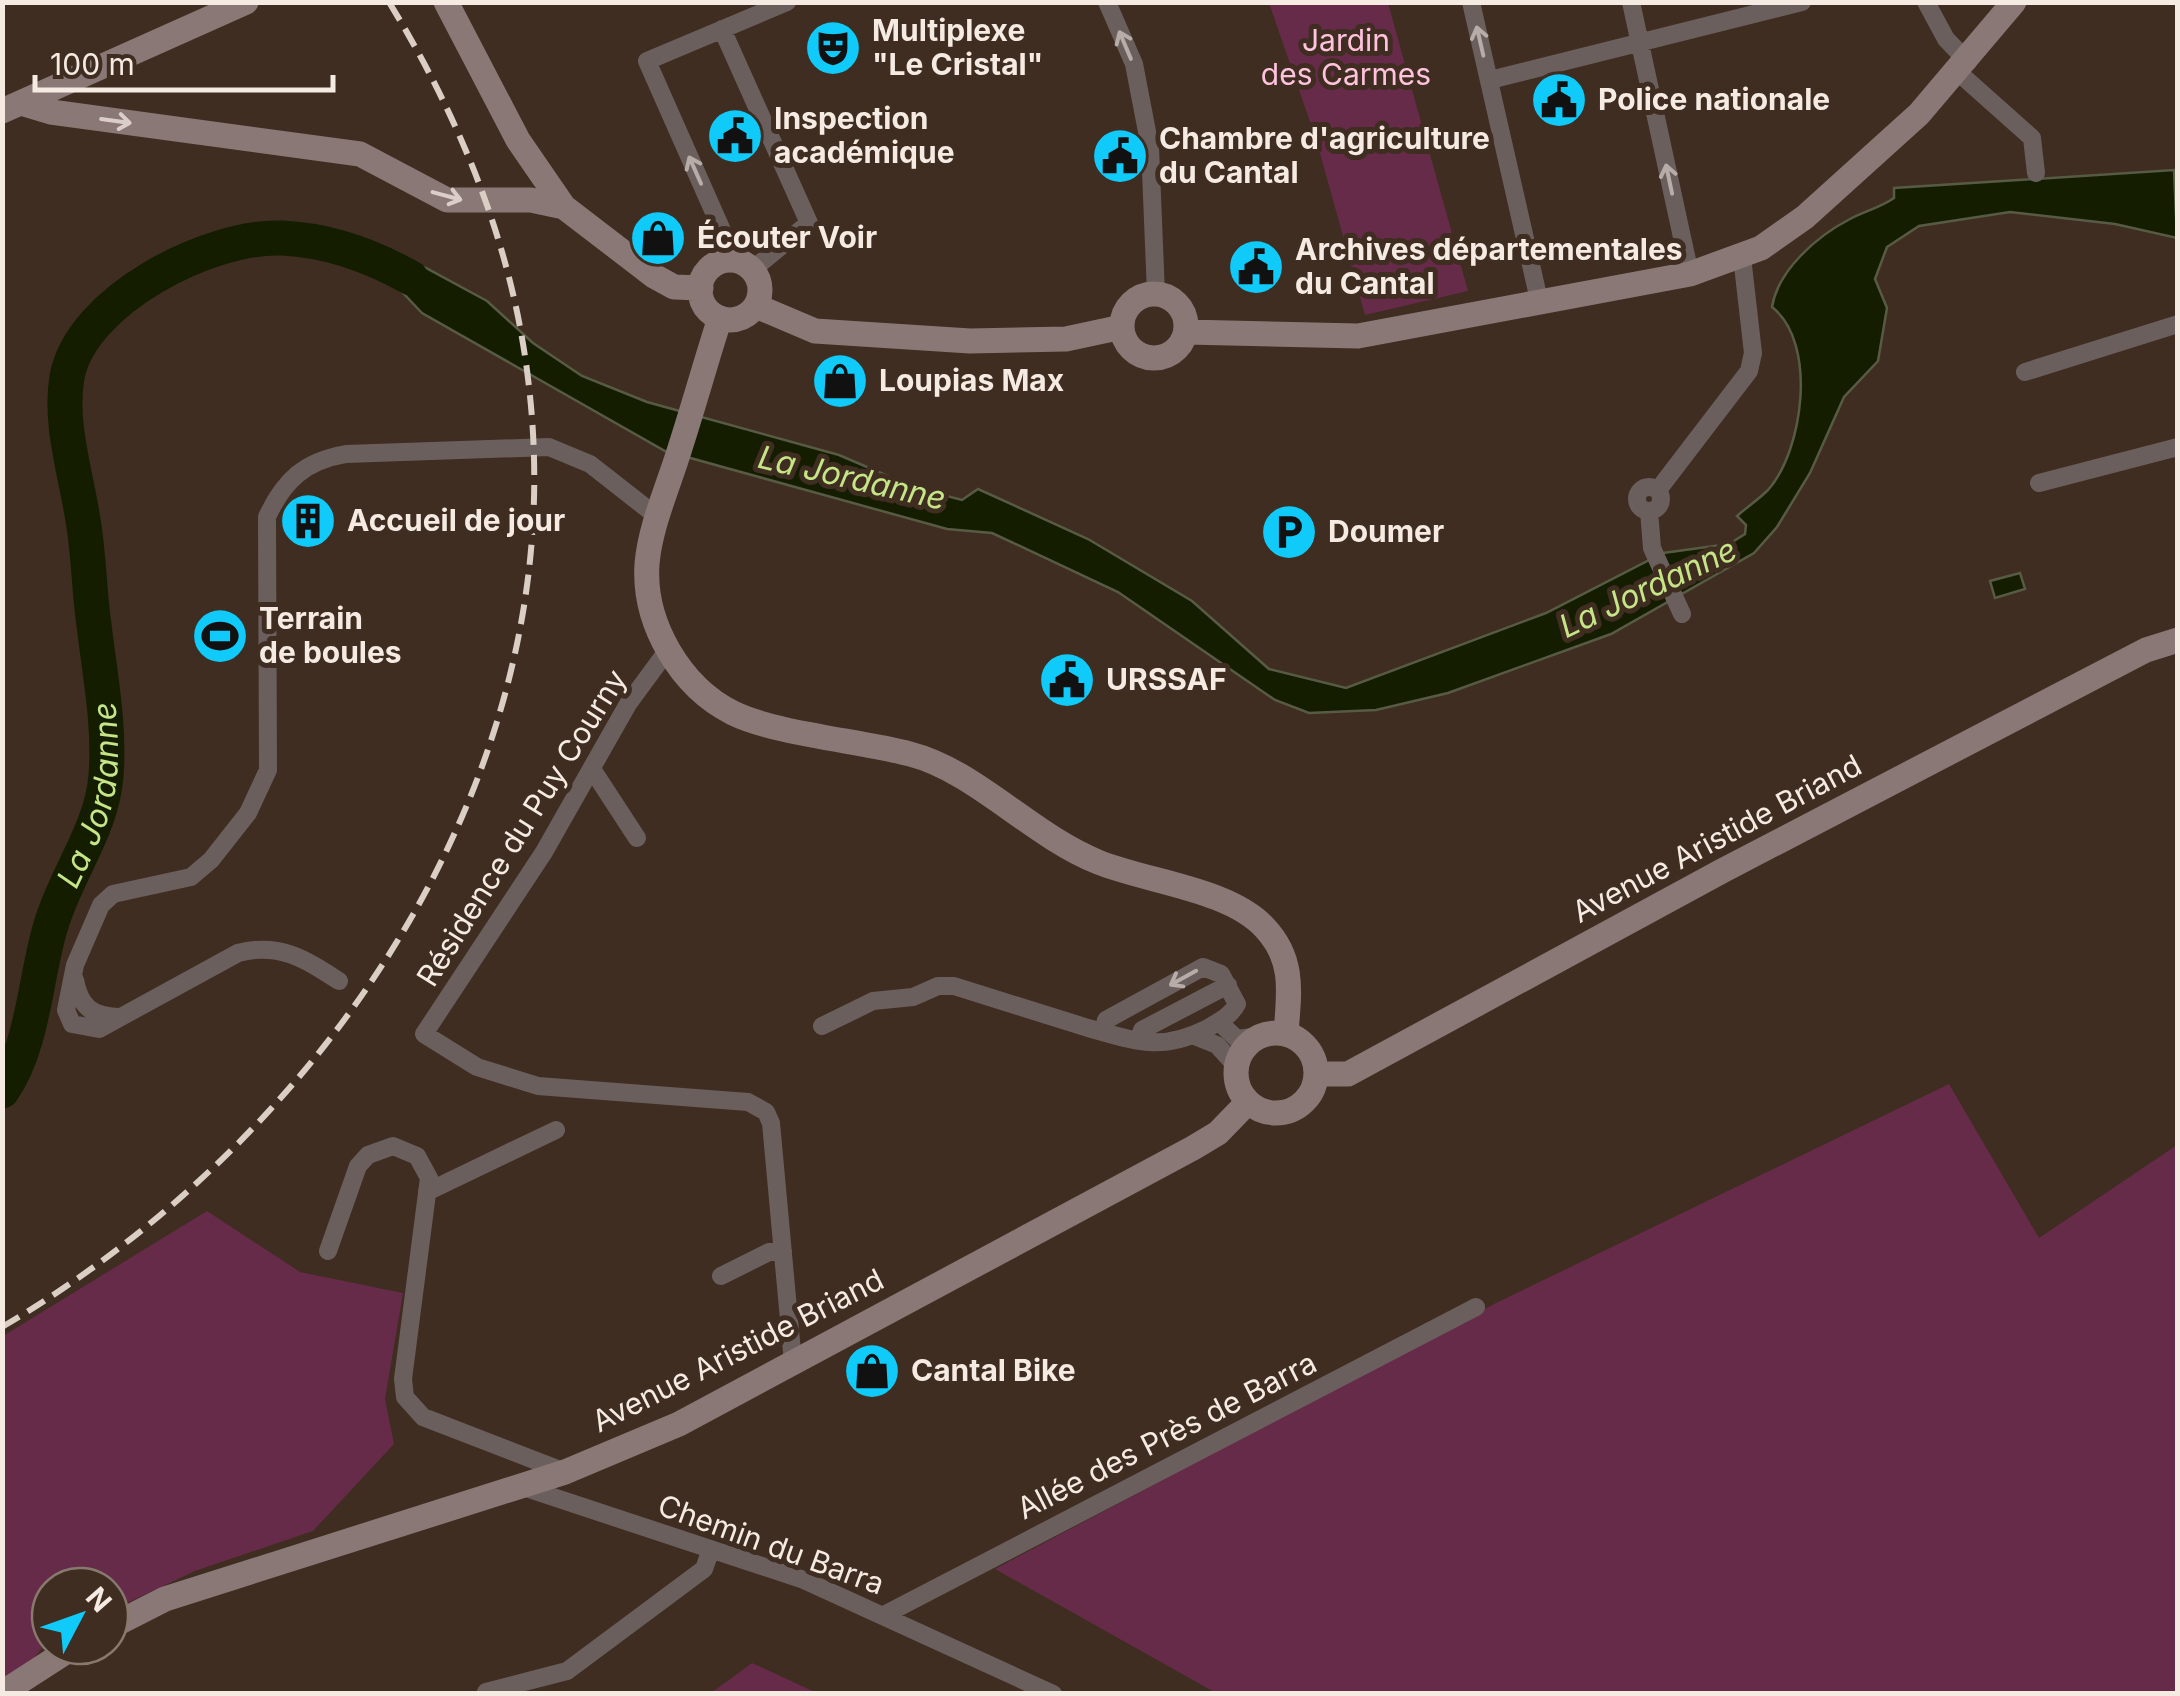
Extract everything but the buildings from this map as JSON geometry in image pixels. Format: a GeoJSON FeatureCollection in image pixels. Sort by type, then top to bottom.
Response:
{"type":"FeatureCollection","features":[{"type":"Feature","properties":{"kind":"main road"},"geometry":{"type":"LineString","coordinates":[[12,107],[246,2]]}},
{"type":"Feature","properties":{"kind":"main road"},"geometry":{"type":"LineString","coordinates":[[1963,68],[2014,2]]}},
{"type":"Feature","properties":{"kind":"main road"},"geometry":{"type":"LineString","coordinates":[[1186,332],[1358,336],[1690,274],[1742,257],[1805,217],[2030,2]]}},
{"type":"Feature","properties":{"kind":"main road"},"geometry":{"type":"LineString","coordinates":[[453,9],[530,154],[564,207],[674,288],[702,283]]}},
{"type":"Feature","properties":{"kind":"main road"},"geometry":{"type":"LineString","coordinates":[[12,107],[360,154],[448,200],[531,200],[564,207]]}},
{"type":"Feature","properties":{"kind":"main road"},"geometry":{"type":"LineString","coordinates":[[530,154],[578,204],[661,264],[702,283]]}},
{"type":"Feature","properties":{"kind":"main road"},"geometry":{"type":"LineString","coordinates":[[727,261],[752,270],[759,284],[756,306],[740,318],[720,318],[704,303],[702,283],[713,266],[727,261]]}},
{"type":"Feature","properties":{"kind":"main road"},"geometry":{"type":"LineString","coordinates":[[1156,294],[1176,302],[1186,332],[1171,354],[1153,359],[1129,346],[1122,328],[1128,307],[1156,294]]}},
{"type":"Feature","properties":{"kind":"main road"},"geometry":{"type":"LineString","coordinates":[[756,306],[815,331],[970,342],[1066,340],[1122,328]]}},
{"type":"Feature","properties":{"kind":"main road"},"geometry":{"type":"LineString","coordinates":[[720,318],[647,565],[653,612],[667,651],[697,689],[735,714],[925,759],[951,769],[1062,846],[1128,874],[1234,904],[1262,924],[1281,948],[1290,976],[1286,1034]]}},
{"type":"Feature","properties":{"kind":"main road","name":"Avenue Aristide Briand"},"geometry":{"type":"LineString","coordinates":[[2146,650],[2178,620]]}},
{"type":"Feature","properties":{"kind":"main road","name":"Avenue Aristide Briand"},"geometry":{"type":"LineString","coordinates":[[1316,1074],[1348,1074],[1722,871],[2146,650],[2178,640]]}},
{"type":"Feature","properties":{"kind":"main road"},"geometry":{"type":"LineString","coordinates":[[1286,1034],[1308,1048],[1316,1074],[1308,1098],[1298,1107],[1272,1113],[1248,1102],[1240,1092],[1236,1066],[1240,1053],[1260,1036],[1286,1034]]}},
{"type":"Feature","properties":{"kind":"main road","name":"Avenue Aristide Briand"},"geometry":{"type":"LineString","coordinates":[[130,1617],[165,1599],[564,1472],[679,1424],[1193,1148],[1218,1133],[1248,1102]]}},
{"type":"Feature","properties":{"kind":"main road"},"geometry":{"type":"LineString","coordinates":[[2,1693],[44,1666]]}},
{"type":"Feature","properties":{"kind":"street"},"geometry":{"type":"LineString","coordinates":[[727,261],[724,235],[648,61],[787,2]]}},
{"type":"Feature","properties":{"kind":"street"},"geometry":{"type":"LineString","coordinates":[[1107,2],[1134,64],[1150,148],[1156,294]]}},
{"type":"Feature","properties":{"kind":"street"},"geometry":{"type":"LineString","coordinates":[[1471,2],[1539,300]]}},
{"type":"Feature","properties":{"kind":"street"},"geometry":{"type":"LineString","coordinates":[[1630,2],[1690,274]]}},
{"type":"Feature","properties":{"kind":"street"},"geometry":{"type":"LineString","coordinates":[[1490,80],[1640,46],[1802,2]]}},
{"type":"Feature","properties":{"kind":"street"},"geometry":{"type":"LineString","coordinates":[[1928,9],[1963,68],[2032,138],[2036,172]]}},
{"type":"Feature","properties":{"kind":"street"},"geometry":{"type":"LineString","coordinates":[[722,28],[810,223],[752,270]]}},
{"type":"Feature","properties":{"kind":"street"},"geometry":{"type":"LineString","coordinates":[[1682,614],[1652,548],[1649,511],[1660,502],[1658,490],[1748,371],[1753,352],[1742,257]]}},
{"type":"Feature","properties":{"kind":"street"},"geometry":{"type":"LineString","coordinates":[[2025,372],[2178,324]]}},
{"type":"Feature","properties":{"kind":"street"},"geometry":{"type":"LineString","coordinates":[[338,981],[298,955],[254,949],[99,1029],[72,1024],[66,1010],[101,905],[113,894],[191,877],[211,860],[248,813],[268,770],[267,517],[288,480],[317,459],[346,454],[549,447],[590,464],[659,518]]}},
{"type":"Feature","properties":{"kind":"street"},"geometry":{"type":"LineString","coordinates":[[2039,483],[2178,447]]}},
{"type":"Feature","properties":{"kind":"street","name":"Résidence du Puy Courny"},"geometry":{"type":"LineString","coordinates":[[667,651],[628,704],[544,852],[424,1034],[477,1067],[538,1086],[759,1106],[771,1123],[783,1251]]}},
{"type":"Feature","properties":{"kind":"street"},"geometry":{"type":"LineString","coordinates":[[592,769],[637,838]]}},
{"type":"Feature","properties":{"kind":"street"},"geometry":{"type":"LineString","coordinates":[[822,1026],[873,1000],[913,997],[938,986],[986,994],[1103,1032],[1170,1044],[1219,1022],[1237,1004],[1228,985],[1212,967],[1203,967],[1106,1020],[1103,1032]]}},
{"type":"Feature","properties":{"kind":"street"},"geometry":{"type":"LineString","coordinates":[[1139,1040],[1142,1030],[1228,985]]}},
{"type":"Feature","properties":{"kind":"street"},"geometry":{"type":"LineString","coordinates":[[1219,1022],[1238,1039],[1260,1036]]}},
{"type":"Feature","properties":{"kind":"street"},"geometry":{"type":"LineString","coordinates":[[1192,1035],[1217,1045],[1236,1066]]}},
{"type":"Feature","properties":{"kind":"street"},"geometry":{"type":"LineString","coordinates":[[427,1192],[556,1130]]}},
{"type":"Feature","properties":{"kind":"street"},"geometry":{"type":"LineString","coordinates":[[328,1251],[358,1166],[368,1154],[393,1146],[417,1156],[426,1168],[427,1192],[405,1397],[423,1417],[564,1472]]}},
{"type":"Feature","properties":{"kind":"street"},"geometry":{"type":"LineString","coordinates":[[721,1276],[769,1252],[783,1251],[793,1364]]}},
{"type":"Feature","properties":{"kind":"street","name":"Allée des Près de Barra"},"geometry":{"type":"LineString","coordinates":[[884,1614],[1476,1307]]}},
{"type":"Feature","properties":{"kind":"street","name":"Chemin du Barra"},"geometry":{"type":"LineString","coordinates":[[520,1486],[804,1580],[1054,1694]]}},
{"type":"Feature","properties":{"kind":"street"},"geometry":{"type":"LineString","coordinates":[[486,1692],[567,1672],[704,1569],[710,1552]]}},
{"type":"Feature","properties":{"kind":"green space","name":"Jardin des Carmes"},"geometry":{"type":"Polygon","coordinates":[[[1269,3],[1388,3],[1468,291],[1365,315],[1316,139],[1269,3]]]}},
{"type":"Feature","properties":{"kind":"green space","name":"Terrain de boules"},"geometry":{"type":"Polygon","coordinates":[[[212,619],[239,639],[229,653],[202,633],[212,619]]]}},
{"type":"Feature","properties":{"kind":"green space"},"geometry":{"type":"Polygon","coordinates":[[[1949,1084],[2039,1238],[2177,1145],[2177,1693],[1216,1693],[995,1569],[1496,1303],[1949,1084]]]}},
{"type":"Feature","properties":{"kind":"green space"},"geometry":{"type":"Polygon","coordinates":[[[207,1211],[300,1272],[403,1293],[385,1399],[394,1444],[313,1531],[195,1571],[130,1602],[130,1566],[30,1566],[30,1662],[3,1694],[3,1336],[207,1211]]]}},
{"type":"Feature","properties":{"kind":"green space"},"geometry":{"type":"Polygon","coordinates":[[[752,1663],[817,1693],[711,1693],[752,1663]]]}},
{"type":"Feature","properties":{"kind":"water"},"geometry":{"type":"Polygon","coordinates":[[[2174,170],[2177,238],[2115,224],[2010,212],[1919,226],[1887,247],[1875,279],[1887,308],[1878,361],[1844,397],[1810,473],[1777,527],[1754,553],[1611,634],[1448,693],[1376,710],[1309,713],[1275,700],[1118,592],[992,533],[947,529],[665,451],[422,313],[369,257],[426,268],[487,301],[533,343],[582,376],[647,402],[839,455],[916,488],[962,500],[978,489],[1088,539],[1192,601],[1269,669],[1346,688],[1546,613],[1663,553],[1729,544],[1745,534],[1746,525],[1737,516],[1768,490],[1780,472],[1797,424],[1800,370],[1796,345],[1772,307],[1776,293],[1791,267],[1812,245],[1837,226],[1894,198],[1894,188],[2174,170]]]}},
{"type":"Feature","properties":{"kind":"water"},"geometry":{"type":"Polygon","coordinates":[[[2020,573],[2025,589],[1995,598],[1990,581],[2020,573]]]}},
{"type":"Feature","properties":{"kind":"waterway","name":"La Jordanne"},"geometry":{"type":"LineString","coordinates":[[2,1091],[21,1053],[51,925],[91,833],[106,776],[106,719],[87,546],[65,413],[67,377],[77,349],[96,322],[122,298],[153,278],[186,260],[253,240],[299,239],[333,246],[411,278]]}},
{"type":"Feature","properties":{"kind":"railway"},"geometry":{"type":"LineString","coordinates":[[2,1327],[119,1248],[227,1154],[323,1048],[403,931],[467,804],[511,670],[533,531],[529,387],[522,336],[497,236],[461,139],[389,2]]}},
{"type":"Feature","properties":{"kind":"place","name":"Multiplexe \"Le Cristal\""},"geometry":{"type":"Point","coordinates":[833,48]}},
{"type":"Feature","properties":{"kind":"place","name":"Police nationale"},"geometry":{"type":"Point","coordinates":[1559,100]}},
{"type":"Feature","properties":{"kind":"place","name":"Inspection académique"},"geometry":{"type":"Point","coordinates":[735,136]}},
{"type":"Feature","properties":{"kind":"place","name":"Chambre d'agriculture du Cantal"},"geometry":{"type":"Point","coordinates":[1120,156]}},
{"type":"Feature","properties":{"kind":"place","name":"Écouter Voir"},"geometry":{"type":"Point","coordinates":[658,238]}},
{"type":"Feature","properties":{"kind":"place","name":"Archives départementales du Cantal"},"geometry":{"type":"Point","coordinates":[1256,267]}},
{"type":"Feature","properties":{"kind":"place","name":"Loupias Max"},"geometry":{"type":"Point","coordinates":[840,381]}},
{"type":"Feature","properties":{"kind":"place","name":"Accueil de jour"},"geometry":{"type":"Point","coordinates":[308,521]}},
{"type":"Feature","properties":{"kind":"place","name":"Doumer"},"geometry":{"type":"Point","coordinates":[1289,532]}},
{"type":"Feature","properties":{"kind":"place","name":"Terrain de boules"},"geometry":{"type":"Point","coordinates":[220,636]}},
{"type":"Feature","properties":{"kind":"place","name":"URSSAF"},"geometry":{"type":"Point","coordinates":[1067,680]}},
{"type":"Feature","properties":{"kind":"place","name":"Cantal Bike"},"geometry":{"type":"Point","coordinates":[872,1371]}}]}
